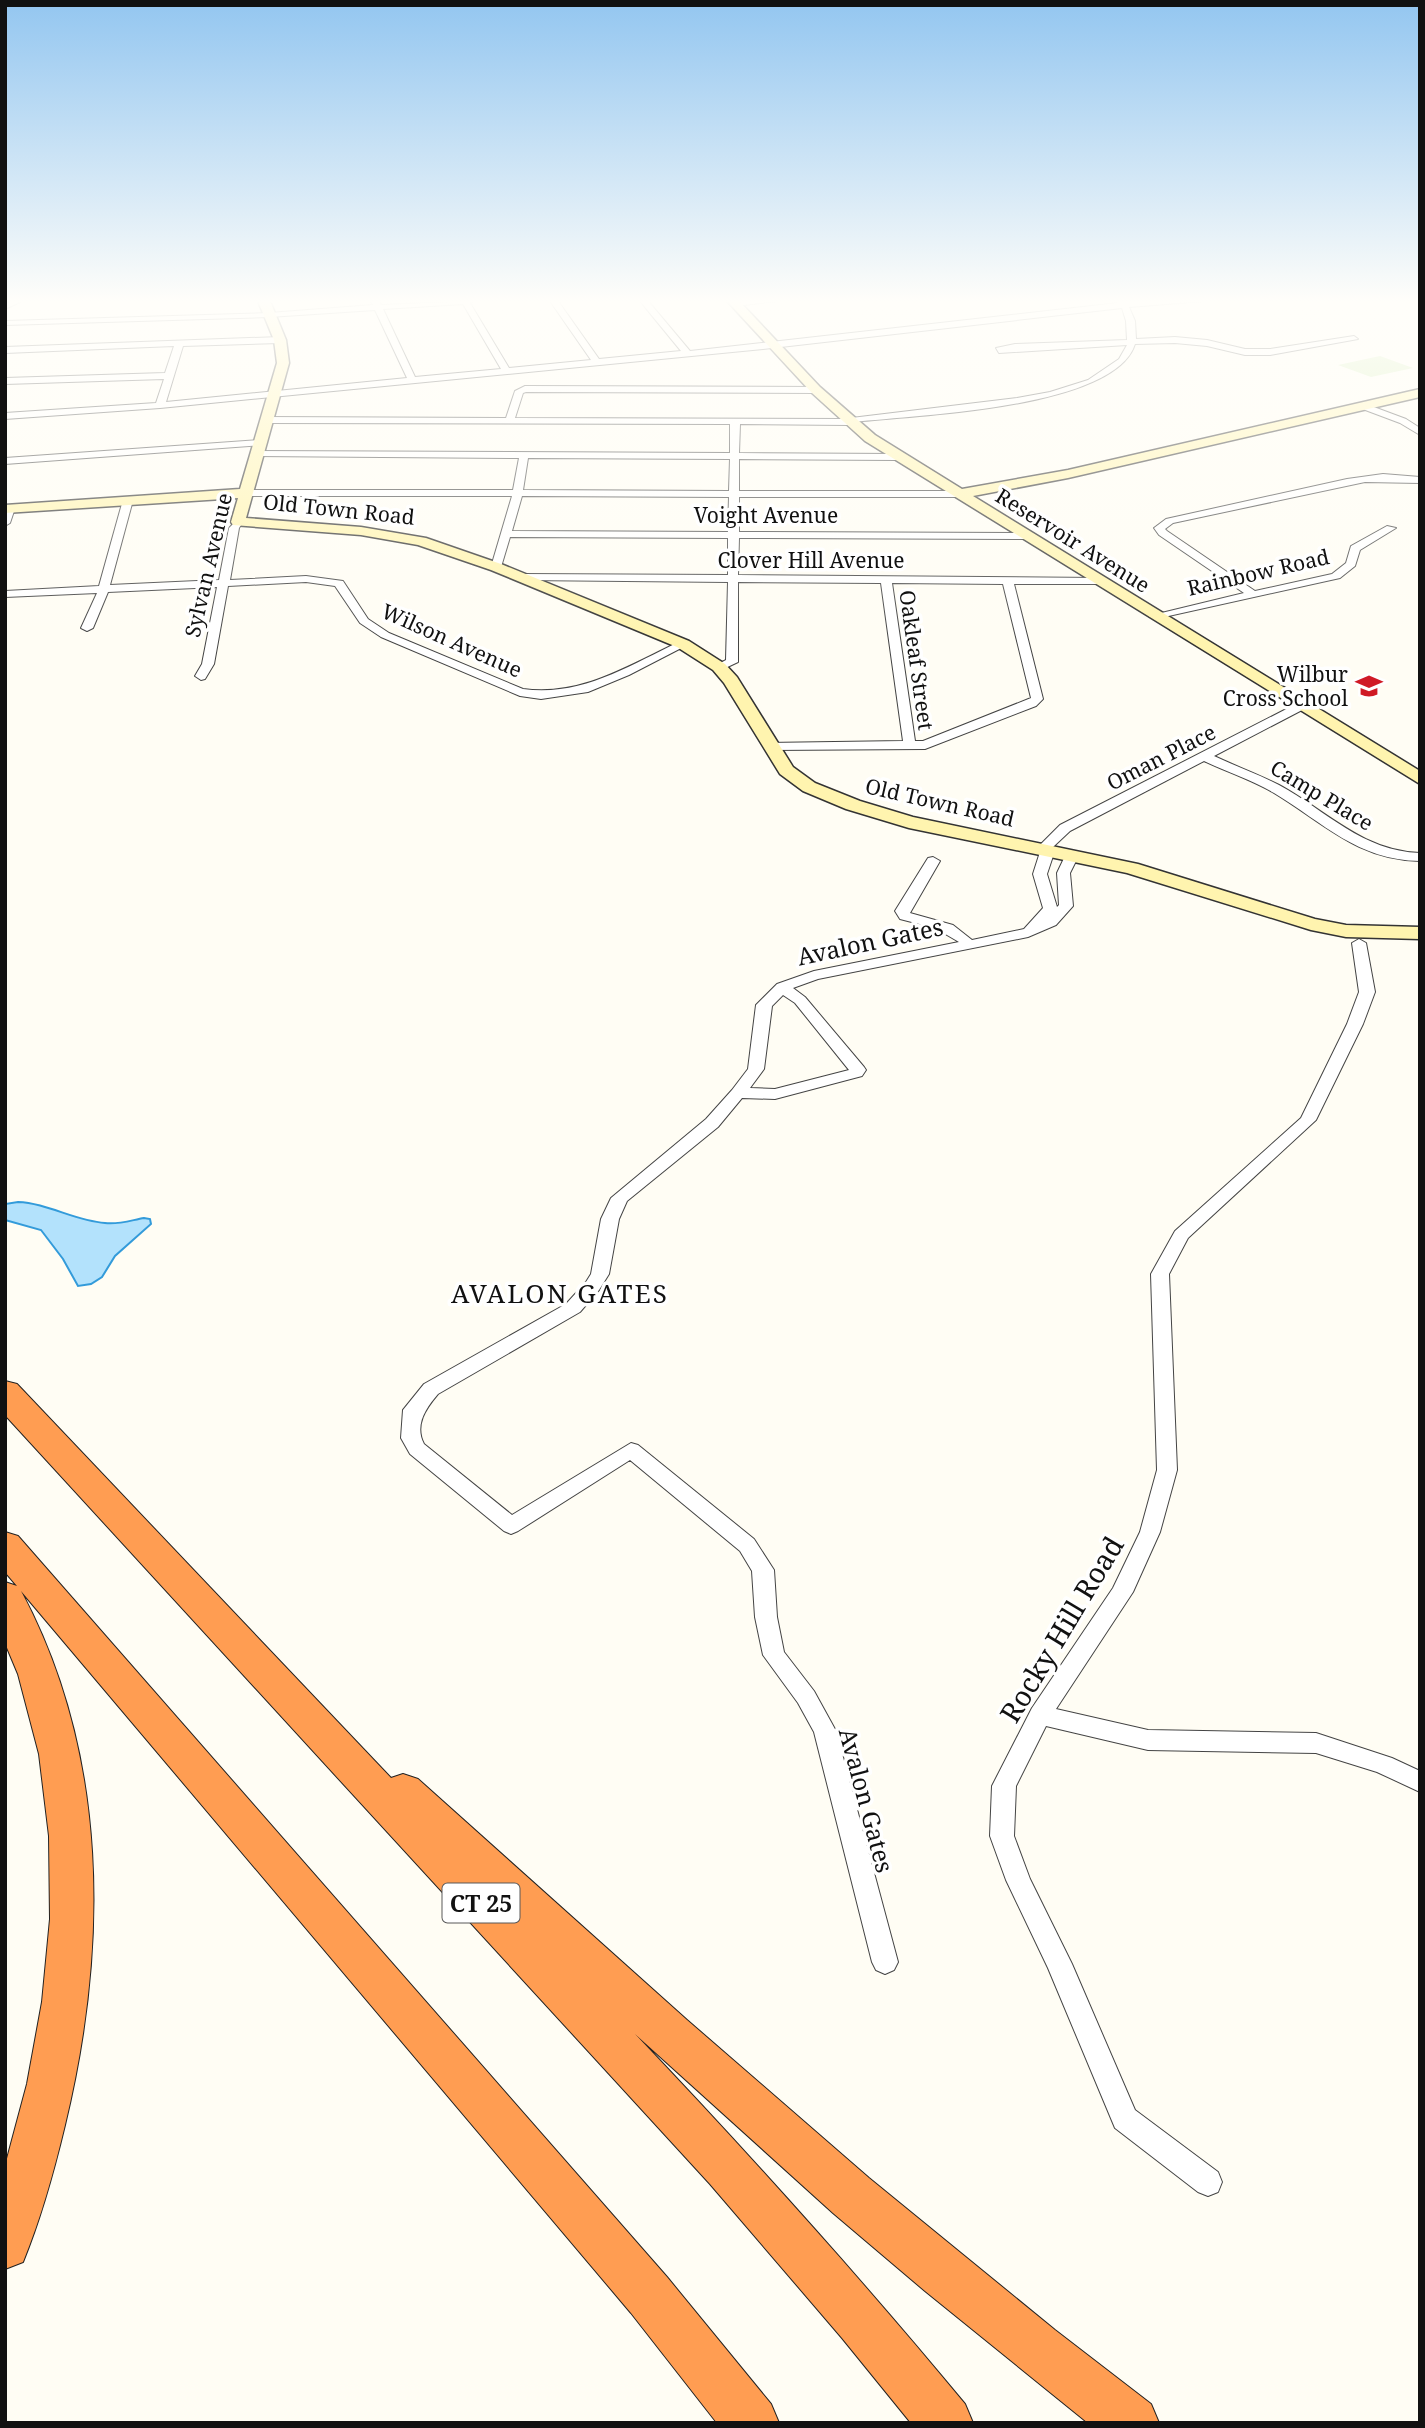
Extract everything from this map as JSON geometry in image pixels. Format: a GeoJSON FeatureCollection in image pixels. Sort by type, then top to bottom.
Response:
{"type":"FeatureCollection","features":[{"type":"Feature","properties":{"kind":"highway","name":"CT 25"},"geometry":{"type":"LineString","coordinates":[[5,1393],[727,2167],[862,2319],[946,2423]]}},
{"type":"Feature","properties":{"kind":"highway"},"geometry":{"type":"LineString","coordinates":[[5,1546],[631,2274],[752,2423]]}},
{"type":"Feature","properties":{"kind":"highway"},"geometry":{"type":"LineString","coordinates":[[5,1598],[33,1658],[54,1724],[66,1789],[73,1884],[70,1965],[57,2054],[34,2154],[5,2244]]}},
{"type":"Feature","properties":{"kind":"highway"},"geometry":{"type":"LineString","coordinates":[[232,1636],[636,2006],[847,2192],[1003,2323],[1132,2423]]}},
{"type":"Feature","properties":{"kind":"main road","name":"Sylvan Avenue"},"geometry":{"type":"LineString","coordinates":[[238,522],[268,414]]}},
{"type":"Feature","properties":{"kind":"main road","name":"Reservoir Avenue"},"geometry":{"type":"LineString","coordinates":[[841,414],[897,457],[1420,779]]}},
{"type":"Feature","properties":{"kind":"main road"},"geometry":{"type":"LineString","coordinates":[[959,495],[1068,474],[1327,414]]}},
{"type":"Feature","properties":{"kind":"main road","name":"Old Town Road"},"geometry":{"type":"LineString","coordinates":[[7,513],[128,500],[245,492]]}},
{"type":"Feature","properties":{"kind":"main road","name":"Old Town Road"},"geometry":{"type":"LineString","coordinates":[[238,522],[405,537],[439,546],[683,644],[719,667],[741,695],[782,765],[798,780],[853,806],[909,822],[1132,868],[1311,925],[1346,931],[1420,933]]}},
{"type":"Feature","properties":{"kind":"street"},"geometry":{"type":"LineString","coordinates":[[5,416],[29,414]]}},
{"type":"Feature","properties":{"kind":"street"},"geometry":{"type":"LineString","coordinates":[[510,421],[512,414]]}},
{"type":"Feature","properties":{"kind":"street"},"geometry":{"type":"LineString","coordinates":[[716,414],[716,422]]}},
{"type":"Feature","properties":{"kind":"street"},"geometry":{"type":"LineString","coordinates":[[266,420],[848,421],[900,414]]}},
{"type":"Feature","properties":{"kind":"street"},"geometry":{"type":"LineString","coordinates":[[1385,414],[1403,421],[1420,432]]}},
{"type":"Feature","properties":{"kind":"street"},"geometry":{"type":"LineString","coordinates":[[719,667],[732,662],[735,422]]}},
{"type":"Feature","properties":{"kind":"street"},"geometry":{"type":"LineString","coordinates":[[5,461],[258,449],[524,455],[897,457]]}},
{"type":"Feature","properties":{"kind":"street"},"geometry":{"type":"LineString","coordinates":[[496,567],[518,493],[524,455]]}},
{"type":"Feature","properties":{"kind":"street"},"geometry":{"type":"LineString","coordinates":[[1253,594],[1168,537],[1160,531],[1160,525],[1358,478],[1383,476],[1420,480]]}},
{"type":"Feature","properties":{"kind":"street"},"geometry":{"type":"LineString","coordinates":[[245,492],[959,495]]}},
{"type":"Feature","properties":{"kind":"street"},"geometry":{"type":"LineString","coordinates":[[88,628],[104,589],[128,500]]}},
{"type":"Feature","properties":{"kind":"street","name":"Sylvan Avenue"},"geometry":{"type":"LineString","coordinates":[[201,676],[208,664],[234,528],[238,522]]}},
{"type":"Feature","properties":{"kind":"street","name":"Rainbow Road"},"geometry":{"type":"LineString","coordinates":[[1155,616],[1336,576],[1351,564],[1352,551],[1355,548],[1391,528]]}},
{"type":"Feature","properties":{"kind":"street","name":"Voight Avenue"},"geometry":{"type":"LineString","coordinates":[[506,534],[1025,536]]}},
{"type":"Feature","properties":{"kind":"street","name":"Clover Hill Avenue"},"geometry":{"type":"LineString","coordinates":[[523,578],[1098,581]]}},
{"type":"Feature","properties":{"kind":"street","name":"Wilson Avenue"},"geometry":{"type":"LineString","coordinates":[[5,594],[306,579],[339,583],[364,621],[385,635],[520,692],[536,696],[575,693],[683,644]]}},
{"type":"Feature","properties":{"kind":"street","name":"Oakleaf Street"},"geometry":{"type":"LineString","coordinates":[[886,580],[910,747]]}},
{"type":"Feature","properties":{"kind":"street"},"geometry":{"type":"LineString","coordinates":[[770,746],[910,747],[938,742],[1032,703],[1037,699],[1008,580]]}},
{"type":"Feature","properties":{"kind":"street","name":"Oman Place"},"geometry":{"type":"LineString","coordinates":[[1045,849],[1065,828],[1300,706]]}},
{"type":"Feature","properties":{"kind":"street","name":"Camp Place"},"geometry":{"type":"LineString","coordinates":[[1205,756],[1273,787],[1374,851],[1392,857],[1420,857]]}},
{"type":"Feature","properties":{"kind":"street","name":"Avalon Gates"},"geometry":{"type":"LineString","coordinates":[[933,861],[902,911],[905,916],[949,927],[979,943],[1031,926],[1048,914],[1050,909],[1040,874],[1045,849]]}},
{"type":"Feature","properties":{"kind":"street","name":"Avalon Gates"},"geometry":{"type":"LineString","coordinates":[[885,1962],[825,1731],[806,1697],[774,1655],[766,1617],[763,1570],[747,1545],[631,1450],[511,1526],[417,1449],[411,1438],[413,1410],[430,1389],[572,1308],[579,1300],[600,1274],[610,1219],[620,1198],[712,1123],[756,1069],[764,1005],[782,988],[814,975],[1028,933],[1058,916],[1066,906],[1063,867],[1072,855]]}},
{"type":"Feature","properties":{"kind":"street","name":"Rocky Hill Road"},"geometry":{"type":"LineString","coordinates":[[1208,2182],[1125,2119],[1059,1964],[1018,1880],[1002,1836],[1004,1786],[1040,1714],[1122,1592],[1150,1532],[1167,1470],[1160,1274],[1181,1235],[1308,1120],[1340,1057],[1367,992],[1359,943]]}},
{"type":"Feature","properties":{"kind":"street","name":"Avalon Gates"},"geometry":{"type":"LineString","coordinates":[[738,1093],[775,1094],[856,1073],[858,1070],[800,1000],[782,988]]}},
{"type":"Feature","properties":{"kind":"street"},"geometry":{"type":"LineString","coordinates":[[1040,1714],[1148,1740],[1316,1742],[1384,1765],[1420,1782]]}},
{"type":"Feature","properties":{"kind":"water"},"geometry":{"type":"Polygon","coordinates":[[[18,1202],[40,1205],[94,1222],[115,1223],[144,1218],[150,1219],[151,1224],[115,1256],[102,1277],[91,1284],[78,1286],[63,1259],[41,1230],[5,1220],[5,1204],[18,1202]]]}},
{"type":"Feature","properties":{"kind":"place","name":"Wilbur Cross School"},"geometry":{"type":"Point","coordinates":[1369,686]}},
{"type":"Feature","properties":{"kind":"district","name":"AVALON GATES"},"geometry":{"type":"Point","coordinates":[560,1293]}}]}
